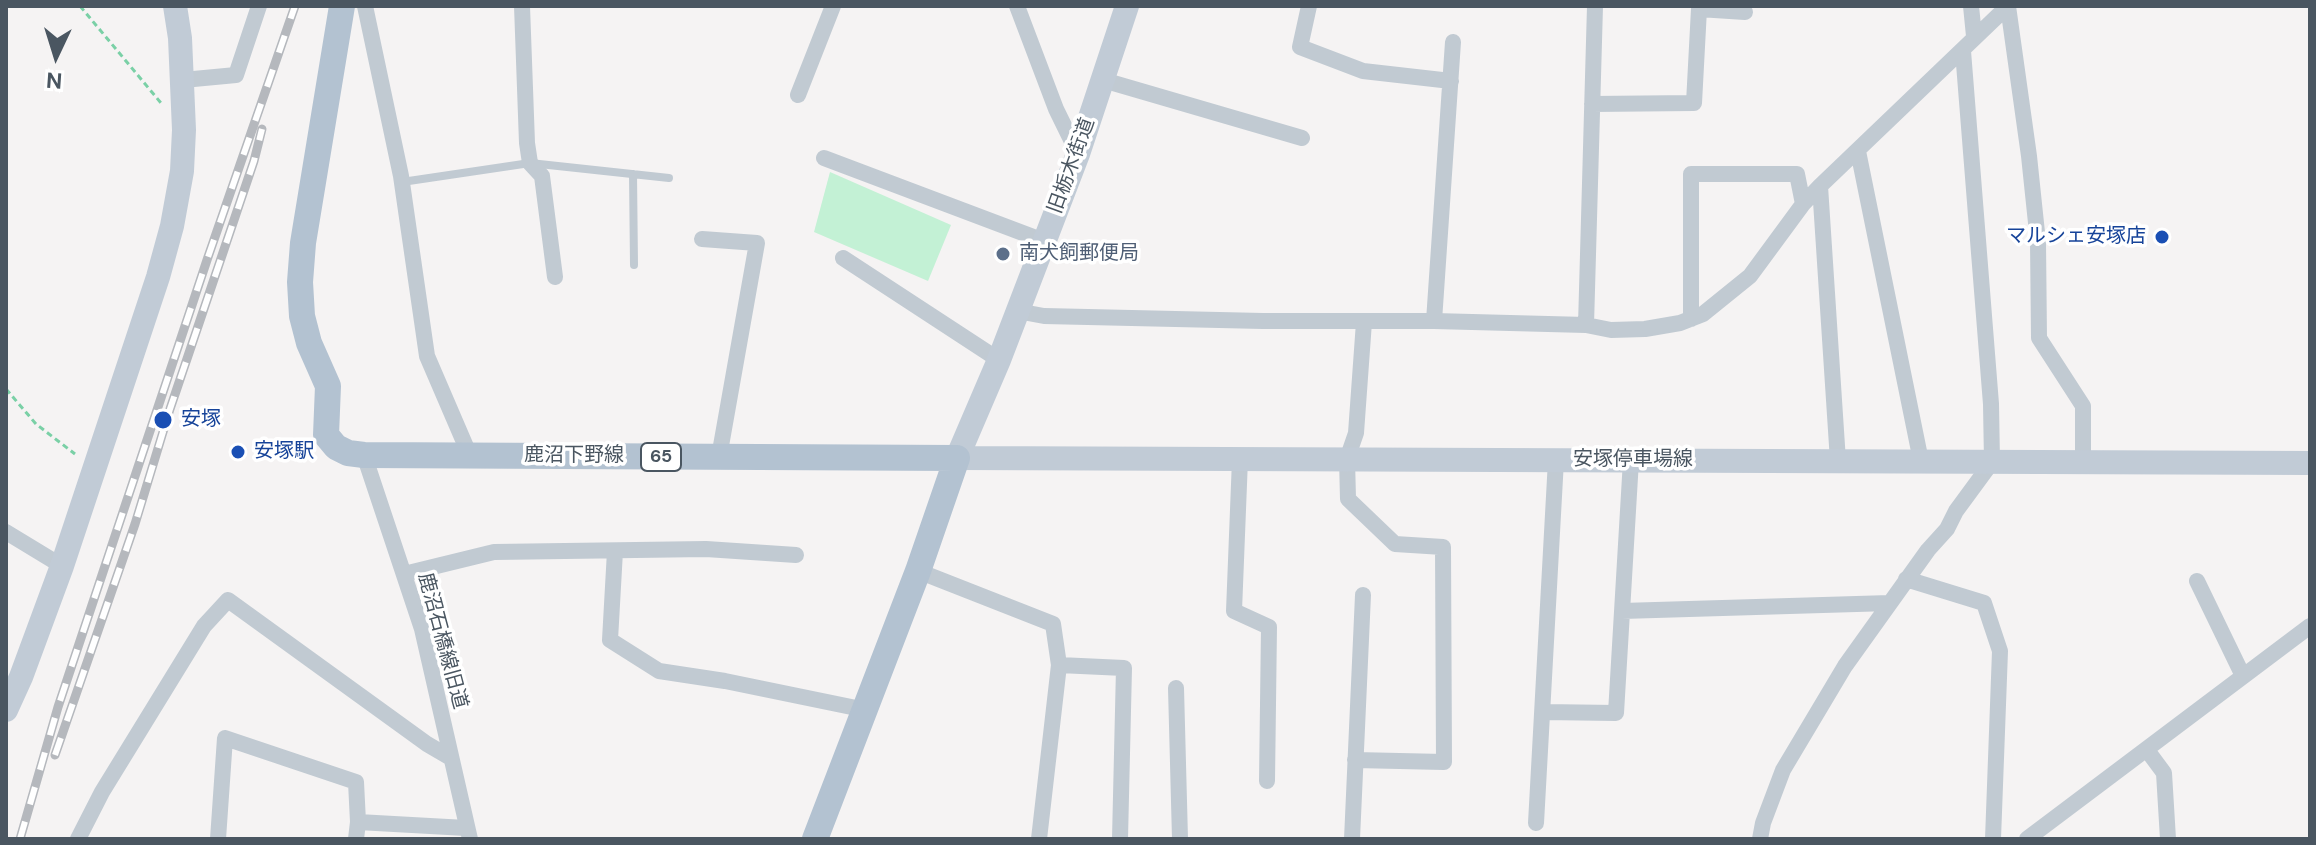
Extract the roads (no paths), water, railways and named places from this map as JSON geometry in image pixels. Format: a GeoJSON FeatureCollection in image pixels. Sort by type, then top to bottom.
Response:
{"type":"FeatureCollection","features":[{"type":"Feature","properties":{"kind":"main road"},"geometry":{"type":"LineString","coordinates":[[6,710],[62,566],[172,226],[182,171],[184,130],[183,80],[175,6]]}},
{"type":"Feature","properties":{"kind":"main road","name":"鹿沼下野線"},"geometry":{"type":"LineString","coordinates":[[342,6],[303,243],[300,282],[302,316],[309,343],[328,386],[326,435],[336,447],[348,453],[364,455],[957,458]]}},
{"type":"Feature","properties":{"kind":"main road","name":"旧栃木街道"},"geometry":{"type":"LineString","coordinates":[[957,458],[999,360],[1078,154],[1127,6]]}},
{"type":"Feature","properties":{"kind":"main road"},"geometry":{"type":"LineString","coordinates":[[815,839],[918,571],[957,458]]}},
{"type":"Feature","properties":{"kind":"main road","name":"安塚停車場線"},"geometry":{"type":"LineString","coordinates":[[957,458],[2310,463]]}},
{"type":"Feature","properties":{"kind":"street"},"geometry":{"type":"LineString","coordinates":[[183,80],[236,75],[259,6]]}},
{"type":"Feature","properties":{"kind":"street"},"geometry":{"type":"LineString","coordinates":[[365,6],[401,182],[427,356],[470,456]]}},
{"type":"Feature","properties":{"kind":"street"},"geometry":{"type":"LineString","coordinates":[[522,6],[527,143],[530,163],[542,176],[555,277]]}},
{"type":"Feature","properties":{"kind":"street"},"geometry":{"type":"LineString","coordinates":[[798,95],[833,6]]}},
{"type":"Feature","properties":{"kind":"street"},"geometry":{"type":"LineString","coordinates":[[1017,6],[1050,95],[1078,154]]}},
{"type":"Feature","properties":{"kind":"street"},"geometry":{"type":"LineString","coordinates":[[1309,6],[1300,47],[1363,71],[1451,81]]}},
{"type":"Feature","properties":{"kind":"street"},"geometry":{"type":"LineString","coordinates":[[1586,325],[1595,6]]}},
{"type":"Feature","properties":{"kind":"street"},"geometry":{"type":"LineString","coordinates":[[1971,6],[1974,36]]}},
{"type":"Feature","properties":{"kind":"street"},"geometry":{"type":"LineString","coordinates":[[1017,311],[1044,316],[1586,325],[1611,330],[1645,329],[1691,319],[1703,314],[1750,276],[1820,186],[2008,6],[2038,242],[2039,338],[2083,406],[2083,462]]}},
{"type":"Feature","properties":{"kind":"street"},"geometry":{"type":"LineString","coordinates":[[1592,104],[1694,103],[1699,9],[1745,12]]}},
{"type":"Feature","properties":{"kind":"street"},"geometry":{"type":"LineString","coordinates":[[1434,321],[1453,42]]}},
{"type":"Feature","properties":{"kind":"street"},"geometry":{"type":"LineString","coordinates":[[1760,839],[1783,770],[1845,666],[1906,579],[1947,529],[1956,511],[1992,462],[1991,404],[1963,51]]}},
{"type":"Feature","properties":{"kind":"street"},"geometry":{"type":"LineString","coordinates":[[1103,80],[1302,138]]}},
{"type":"Feature","properties":{"kind":"street"},"geometry":{"type":"LineString","coordinates":[[1858,151],[1921,461]]}},
{"type":"Feature","properties":{"kind":"street"},"geometry":{"type":"LineString","coordinates":[[824,158],[1044,241]]}},
{"type":"Feature","properties":{"kind":"street"},"geometry":{"type":"LineString","coordinates":[[1691,319],[1691,174],[1797,174],[1803,204]]}},
{"type":"Feature","properties":{"kind":"street"},"geometry":{"type":"LineString","coordinates":[[1820,186],[1838,461]]}},
{"type":"Feature","properties":{"kind":"street"},"geometry":{"type":"LineString","coordinates":[[702,239],[757,243],[719,457]]}},
{"type":"Feature","properties":{"kind":"street"},"geometry":{"type":"LineString","coordinates":[[843,258],[999,360]]}},
{"type":"Feature","properties":{"kind":"street"},"geometry":{"type":"LineString","coordinates":[[1355,760],[1444,762],[1443,547],[1395,544],[1348,499],[1347,459],[1356,433],[1364,322]]}},
{"type":"Feature","properties":{"kind":"street","name":"鹿沼石橋線旧道"},"geometry":{"type":"LineString","coordinates":[[364,455],[422,629],[468,834]]}},
{"type":"Feature","properties":{"kind":"street"},"geometry":{"type":"LineString","coordinates":[[1240,459],[1234,611],[1269,627],[1267,781]]}},
{"type":"Feature","properties":{"kind":"street"},"geometry":{"type":"LineString","coordinates":[[1536,823],[1556,460]]}},
{"type":"Feature","properties":{"kind":"street"},"geometry":{"type":"LineString","coordinates":[[1543,712],[1616,713],[1631,460]]}},
{"type":"Feature","properties":{"kind":"street"},"geometry":{"type":"LineString","coordinates":[[6,532],[62,566]]}},
{"type":"Feature","properties":{"kind":"street"},"geometry":{"type":"LineString","coordinates":[[404,574],[494,552],[706,549],[796,555]]}},
{"type":"Feature","properties":{"kind":"street"},"geometry":{"type":"LineString","coordinates":[[615,551],[610,640],[622,648],[659,671],[866,710]]}},
{"type":"Feature","properties":{"kind":"street"},"geometry":{"type":"LineString","coordinates":[[918,571],[1053,624],[1059,665],[1039,839]]}},
{"type":"Feature","properties":{"kind":"street"},"geometry":{"type":"LineString","coordinates":[[1906,579],[1984,603],[2000,651],[1993,839]]}},
{"type":"Feature","properties":{"kind":"street"},"geometry":{"type":"LineString","coordinates":[[2197,581],[2243,676]]}},
{"type":"Feature","properties":{"kind":"street"},"geometry":{"type":"LineString","coordinates":[[1352,839],[1363,595]]}},
{"type":"Feature","properties":{"kind":"street"},"geometry":{"type":"LineString","coordinates":[[78,839],[102,792],[204,626],[228,600],[427,744],[451,758]]}},
{"type":"Feature","properties":{"kind":"street"},"geometry":{"type":"LineString","coordinates":[[1622,611],[1890,603]]}},
{"type":"Feature","properties":{"kind":"street"},"geometry":{"type":"LineString","coordinates":[[2027,839],[2310,626]]}},
{"type":"Feature","properties":{"kind":"street"},"geometry":{"type":"LineString","coordinates":[[1059,665],[1124,668],[1120,839]]}},
{"type":"Feature","properties":{"kind":"street"},"geometry":{"type":"LineString","coordinates":[[1176,688],[1180,839]]}},
{"type":"Feature","properties":{"kind":"street"},"geometry":{"type":"LineString","coordinates":[[218,839],[225,738],[356,782],[356,839]]}},
{"type":"Feature","properties":{"kind":"street"},"geometry":{"type":"LineString","coordinates":[[2147,750],[2164,773],[2168,839]]}},
{"type":"Feature","properties":{"kind":"street"},"geometry":{"type":"LineString","coordinates":[[358,822],[468,834]]}},
{"type":"Feature","properties":{"kind":"lane"},"geometry":{"type":"LineString","coordinates":[[401,182],[530,163],[669,178]]}},
{"type":"Feature","properties":{"kind":"lane"},"geometry":{"type":"LineString","coordinates":[[633,174],[634,265]]}},
{"type":"Feature","properties":{"kind":"railway"},"geometry":{"type":"LineString","coordinates":[[20,839],[58,707],[295,6]]}},
{"type":"Feature","properties":{"kind":"railway"},"geometry":{"type":"LineString","coordinates":[[55,755],[135,524],[262,129]]}},
{"type":"Feature","properties":{"kind":"place","name":"マルシェ安塚店"},"geometry":{"type":"Point","coordinates":[2162,237]}},
{"type":"Feature","properties":{"kind":"place","name":"南犬飼郵便局"},"geometry":{"type":"Point","coordinates":[1003,254]}},
{"type":"Feature","properties":{"kind":"place","name":"安塚"},"geometry":{"type":"Point","coordinates":[163,420]}},
{"type":"Feature","properties":{"kind":"place","name":"安塚駅"},"geometry":{"type":"Point","coordinates":[238,452]}}]}
